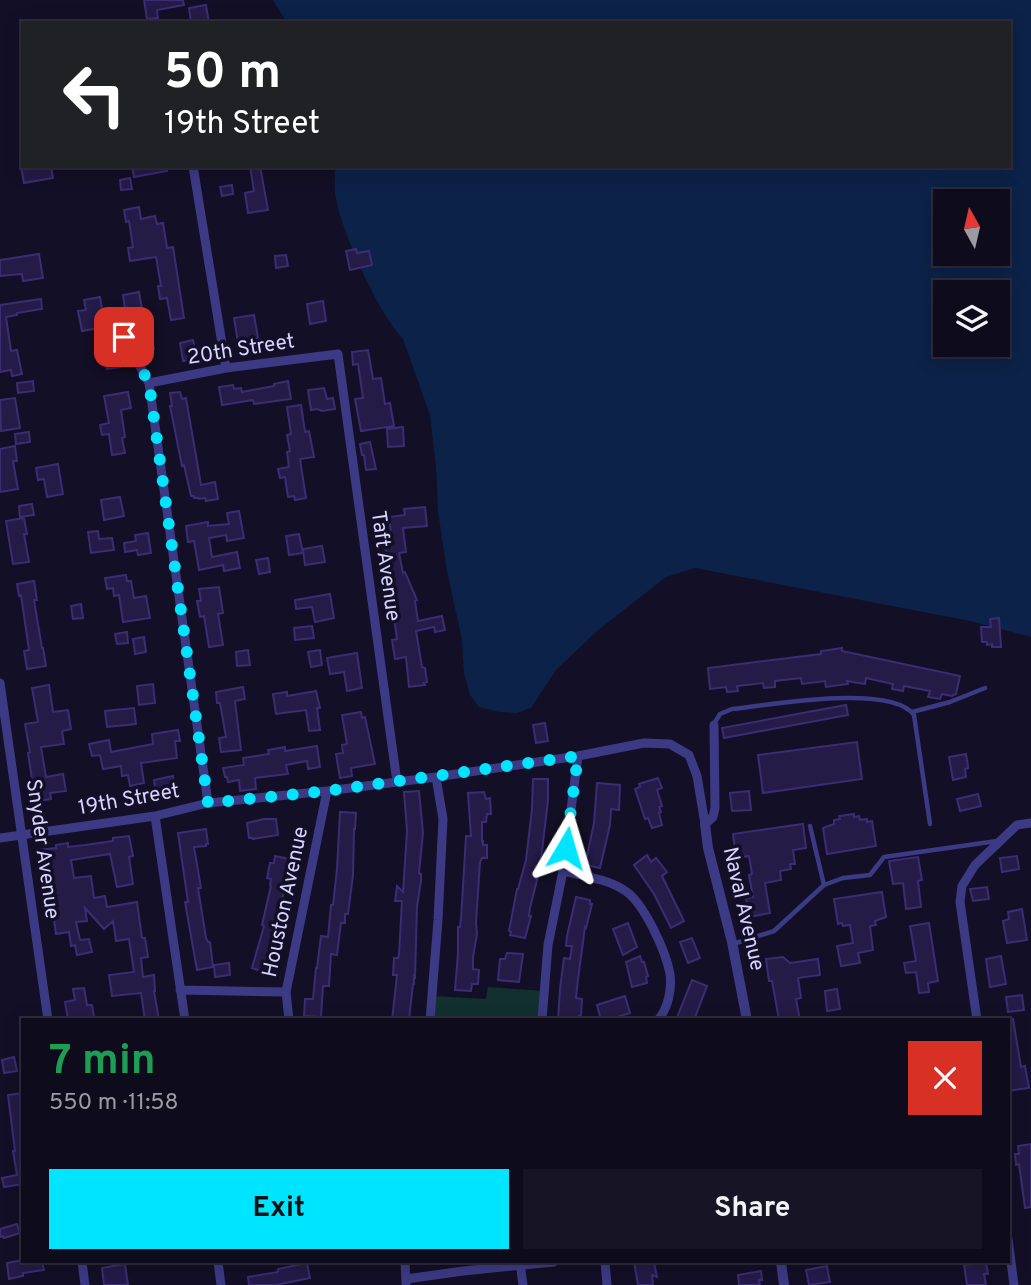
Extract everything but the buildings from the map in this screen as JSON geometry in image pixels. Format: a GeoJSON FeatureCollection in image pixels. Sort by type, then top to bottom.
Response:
{"type":"FeatureCollection","features":[{"type":"Feature","properties":{"kind":"street"},"geometry":{"type":"LineString","coordinates":[[193,168],[226,368]]}},
{"type":"Feature","properties":{"kind":"street"},"geometry":{"type":"LineString","coordinates":[[124,337],[149,383],[208,803]]}},
{"type":"Feature","properties":{"kind":"street","name":"20th Street"},"geometry":{"type":"LineString","coordinates":[[149,383],[226,368],[338,354]]}},
{"type":"Feature","properties":{"kind":"street","name":"Taft Avenue"},"geometry":{"type":"LineString","coordinates":[[338,354],[397,782]]}},
{"type":"Feature","properties":{"kind":"street","name":"Snyder Avenue"},"geometry":{"type":"LineString","coordinates":[[0,683],[48,1018]]}},
{"type":"Feature","properties":{"kind":"street","name":"Naval Avenue"},"geometry":{"type":"LineString","coordinates":[[714,725],[715,808],[713,817],[705,824],[747,1018]]}},
{"type":"Feature","properties":{"kind":"street","name":"19th Street"},"geometry":{"type":"LineString","coordinates":[[0,838],[155,816],[208,803],[436,777],[578,756],[644,743],[670,744],[689,755],[697,776],[705,824]]}},
{"type":"Feature","properties":{"kind":"street"},"geometry":{"type":"LineString","coordinates":[[541,1018],[548,945],[563,871],[578,756]]}},
{"type":"Feature","properties":{"kind":"street"},"geometry":{"type":"LineString","coordinates":[[430,1018],[443,820],[436,777]]}},
{"type":"Feature","properties":{"kind":"street","name":"Houston Avenue"},"geometry":{"type":"LineString","coordinates":[[289,1018],[286,992],[327,791]]}},
{"type":"Feature","properties":{"kind":"street"},"geometry":{"type":"LineString","coordinates":[[155,816],[184,1018]]}},
{"type":"Feature","properties":{"kind":"street"},"geometry":{"type":"LineString","coordinates":[[977,1018],[960,902],[962,886],[975,865],[1017,825],[1031,823]]}},
{"type":"Feature","properties":{"kind":"street"},"geometry":{"type":"LineString","coordinates":[[563,871],[620,887],[631,895],[644,912],[670,976],[669,996],[665,1011],[660,1018]]}},
{"type":"Feature","properties":{"kind":"street"},"geometry":{"type":"LineString","coordinates":[[180,990],[286,992]]}},
{"type":"Feature","properties":{"kind":"street"},"geometry":{"type":"LineString","coordinates":[[1010,1255],[1014,1285]]}},
{"type":"Feature","properties":{"kind":"street"},"geometry":{"type":"LineString","coordinates":[[82,1263],[85,1285]]}},
{"type":"Feature","properties":{"kind":"street"},"geometry":{"type":"LineString","coordinates":[[218,1263],[221,1285]]}},
{"type":"Feature","properties":{"kind":"street"},"geometry":{"type":"LineString","coordinates":[[405,1263],[406,1282],[520,1264],[523,1285]]}},
{"type":"Feature","properties":{"kind":"street"},"geometry":{"type":"LineString","coordinates":[[604,1263],[607,1285]]}},
{"type":"Feature","properties":{"kind":"street"},"geometry":{"type":"LineString","coordinates":[[781,1263],[784,1285]]}},
{"type":"Feature","properties":{"kind":"lane"},"geometry":{"type":"LineString","coordinates":[[912,712],[950,702],[985,688]]}},
{"type":"Feature","properties":{"kind":"lane"},"geometry":{"type":"LineString","coordinates":[[714,725],[720,714],[732,709],[844,697],[866,698],[910,709],[916,722],[930,824]]}},
{"type":"Feature","properties":{"kind":"lane"},"geometry":{"type":"LineString","coordinates":[[810,826],[824,885]]}},
{"type":"Feature","properties":{"kind":"lane"},"geometry":{"type":"LineString","coordinates":[[732,945],[774,931],[824,885],[843,878],[870,876],[884,857],[1001,841]]}},
{"type":"Feature","properties":{"kind":"green space"},"geometry":{"type":"Polygon","coordinates":[[[488,987],[544,991],[542,1018],[430,1018],[432,996],[486,999],[488,987]]]}},
{"type":"Feature","properties":{"kind":"water"},"geometry":{"type":"Polygon","coordinates":[[[273,0],[1031,0],[1031,637],[970,621],[695,568],[666,577],[597,631],[556,670],[531,708],[517,713],[479,707],[470,695],[464,673],[462,640],[438,512],[430,415],[403,339],[383,311],[352,248],[338,208],[334,168],[1011,168],[1011,21],[286,21],[273,0]]]}},
{"type":"Feature","properties":{"kind":"route"},"geometry":{"type":"LineString","coordinates":[[124,337],[149,383],[208,803],[327,791],[578,756],[566,848]]}}]}
